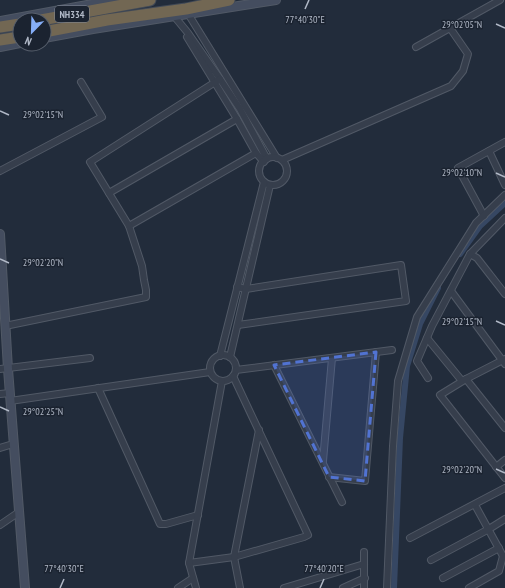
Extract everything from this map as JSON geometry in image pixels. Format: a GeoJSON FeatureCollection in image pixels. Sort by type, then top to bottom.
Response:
{"type":"FeatureCollection","features":[{"type":"Feature","properties":{"kind":"highway","name":"NH334"},"geometry":{"type":"LineString","coordinates":[[52,18],[150,0]]}},
{"type":"Feature","properties":{"kind":"highway","name":"NH334"},"geometry":{"type":"LineString","coordinates":[[52,30],[101,21],[187,11],[229,0]]}},
{"type":"Feature","properties":{"kind":"highway"},"geometry":{"type":"LineString","coordinates":[[0,27],[12,25]]}},
{"type":"Feature","properties":{"kind":"highway"},"geometry":{"type":"LineString","coordinates":[[0,40],[12,38]]}},
{"type":"Feature","properties":{"kind":"street"},"geometry":{"type":"LineString","coordinates":[[0,21],[114,0]]}},
{"type":"Feature","properties":{"kind":"street"},"geometry":{"type":"LineString","coordinates":[[265,160],[260,170],[262,178],[267,183],[280,183],[286,177],[287,168],[279,159],[187,11],[276,0]]}},
{"type":"Feature","properties":{"kind":"street"},"geometry":{"type":"LineString","coordinates":[[416,47],[500,0]]}},
{"type":"Feature","properties":{"kind":"street"},"geometry":{"type":"LineString","coordinates":[[52,36],[173,13],[188,33],[217,81],[256,153],[265,160],[279,159],[451,86],[463,71],[468,54],[450,28]]}},
{"type":"Feature","properties":{"kind":"street"},"geometry":{"type":"LineString","coordinates":[[0,47],[12,45]]}},
{"type":"Feature","properties":{"kind":"street"},"geometry":{"type":"LineString","coordinates":[[217,81],[226,89],[240,110],[265,160]]}},
{"type":"Feature","properties":{"kind":"street"},"geometry":{"type":"LineString","coordinates":[[5,326],[146,297],[142,266],[129,226],[90,162],[217,81]]}},
{"type":"Feature","properties":{"kind":"street"},"geometry":{"type":"LineString","coordinates":[[0,171],[102,117],[81,82]]}},
{"type":"Feature","properties":{"kind":"street"},"geometry":{"type":"LineString","coordinates":[[226,89],[233,85]]}},
{"type":"Feature","properties":{"kind":"street"},"geometry":{"type":"LineString","coordinates":[[240,110],[246,106]]}},
{"type":"Feature","properties":{"kind":"street"},"geometry":{"type":"LineString","coordinates":[[109,193],[237,119]]}},
{"type":"Feature","properties":{"kind":"street"},"geometry":{"type":"LineString","coordinates":[[484,216],[458,168],[505,142]]}},
{"type":"Feature","properties":{"kind":"street"},"geometry":{"type":"LineString","coordinates":[[488,151],[505,185]]}},
{"type":"Feature","properties":{"kind":"street"},"geometry":{"type":"LineString","coordinates":[[129,226],[256,153]]}},
{"type":"Feature","properties":{"kind":"street"},"geometry":{"type":"LineString","coordinates":[[220,356],[252,230],[267,183]]}},
{"type":"Feature","properties":{"kind":"street"},"geometry":{"type":"LineString","coordinates":[[230,357],[259,232],[267,183]]}},
{"type":"Feature","properties":{"kind":"street"},"geometry":{"type":"LineString","coordinates":[[387,588],[393,446],[398,381],[417,317],[476,223],[505,195]]}},
{"type":"Feature","properties":{"kind":"street"},"geometry":{"type":"LineString","coordinates":[[428,378],[417,361],[427,338],[470,254],[504,222]]}},
{"type":"Feature","properties":{"kind":"street"},"geometry":{"type":"LineString","coordinates":[[252,230],[259,232]]}},
{"type":"Feature","properties":{"kind":"street"},"geometry":{"type":"LineString","coordinates":[[0,234],[1,278],[5,326],[4,369],[10,397],[25,588]]}},
{"type":"Feature","properties":{"kind":"street"},"geometry":{"type":"LineString","coordinates":[[470,254],[477,258],[505,294]]}},
{"type":"Feature","properties":{"kind":"street"},"geometry":{"type":"LineString","coordinates":[[244,261],[252,263]]}},
{"type":"Feature","properties":{"kind":"street"},"geometry":{"type":"LineString","coordinates":[[237,287],[246,289],[401,266],[406,301],[238,325]]}},
{"type":"Feature","properties":{"kind":"street"},"geometry":{"type":"LineString","coordinates":[[451,291],[504,361],[464,380],[440,395],[505,478]]}},
{"type":"Feature","properties":{"kind":"street"},"geometry":{"type":"LineString","coordinates":[[427,338],[505,428]]}},
{"type":"Feature","properties":{"kind":"street"},"geometry":{"type":"LineString","coordinates":[[224,339],[234,341]]}},
{"type":"Feature","properties":{"kind":"street"},"geometry":{"type":"LineString","coordinates":[[189,563],[234,557],[308,535],[259,430],[235,373],[235,364],[230,357],[223,355],[216,357],[211,363],[210,372],[214,378],[226,381],[235,373],[274,365],[392,350]]}},
{"type":"Feature","properties":{"kind":"street"},"geometry":{"type":"LineString","coordinates":[[329,477],[365,481],[376,352]]}},
{"type":"Feature","properties":{"kind":"street"},"geometry":{"type":"LineString","coordinates":[[4,369],[90,358]]}},
{"type":"Feature","properties":{"kind":"street"},"geometry":{"type":"LineString","coordinates":[[322,463],[332,358]]}},
{"type":"Feature","properties":{"kind":"street"},"geometry":{"type":"LineString","coordinates":[[274,365],[342,502]]}},
{"type":"Feature","properties":{"kind":"street"},"geometry":{"type":"LineString","coordinates":[[0,394],[10,397],[98,388],[210,372]]}},
{"type":"Feature","properties":{"kind":"street"},"geometry":{"type":"LineString","coordinates":[[196,588],[189,563],[222,381]]}},
{"type":"Feature","properties":{"kind":"street"},"geometry":{"type":"LineString","coordinates":[[98,388],[160,524],[166,524],[198,515]]}},
{"type":"Feature","properties":{"kind":"street"},"geometry":{"type":"LineString","coordinates":[[240,588],[234,557],[259,430]]}},
{"type":"Feature","properties":{"kind":"street"},"geometry":{"type":"LineString","coordinates":[[0,448],[13,444]]}},
{"type":"Feature","properties":{"kind":"street"},"geometry":{"type":"LineString","coordinates":[[496,467],[505,460]]}},
{"type":"Feature","properties":{"kind":"street"},"geometry":{"type":"LineString","coordinates":[[410,538],[476,505],[505,488]]}},
{"type":"Feature","properties":{"kind":"street"},"geometry":{"type":"LineString","coordinates":[[469,588],[499,571],[504,556],[476,505]]}},
{"type":"Feature","properties":{"kind":"street"},"geometry":{"type":"LineString","coordinates":[[0,525],[19,512]]}},
{"type":"Feature","properties":{"kind":"street"},"geometry":{"type":"LineString","coordinates":[[431,560],[505,519]]}},
{"type":"Feature","properties":{"kind":"street"},"geometry":{"type":"LineString","coordinates":[[443,578],[499,548]]}},
{"type":"Feature","properties":{"kind":"street"},"geometry":{"type":"LineString","coordinates":[[364,552],[364,588]]}},
{"type":"Feature","properties":{"kind":"street"},"geometry":{"type":"LineString","coordinates":[[284,588],[364,564]]}},
{"type":"Feature","properties":{"kind":"street"},"geometry":{"type":"LineString","coordinates":[[178,588],[193,578]]}},
{"type":"Feature","properties":{"kind":"street"},"geometry":{"type":"LineString","coordinates":[[343,588],[365,578]]}},
{"type":"Feature","properties":{"kind":"highlighted area"},"geometry":{"type":"Polygon","coordinates":[[[376,352],[365,481],[329,477],[274,365],[376,352]]]}},
{"type":"Feature","properties":{"kind":"waterway"},"geometry":{"type":"LineString","coordinates":[[460,254],[480,226],[505,203]]}},
{"type":"Feature","properties":{"kind":"waterway"},"geometry":{"type":"LineString","coordinates":[[394,588],[400,438],[407,366],[420,324],[438,288]]}}]}
